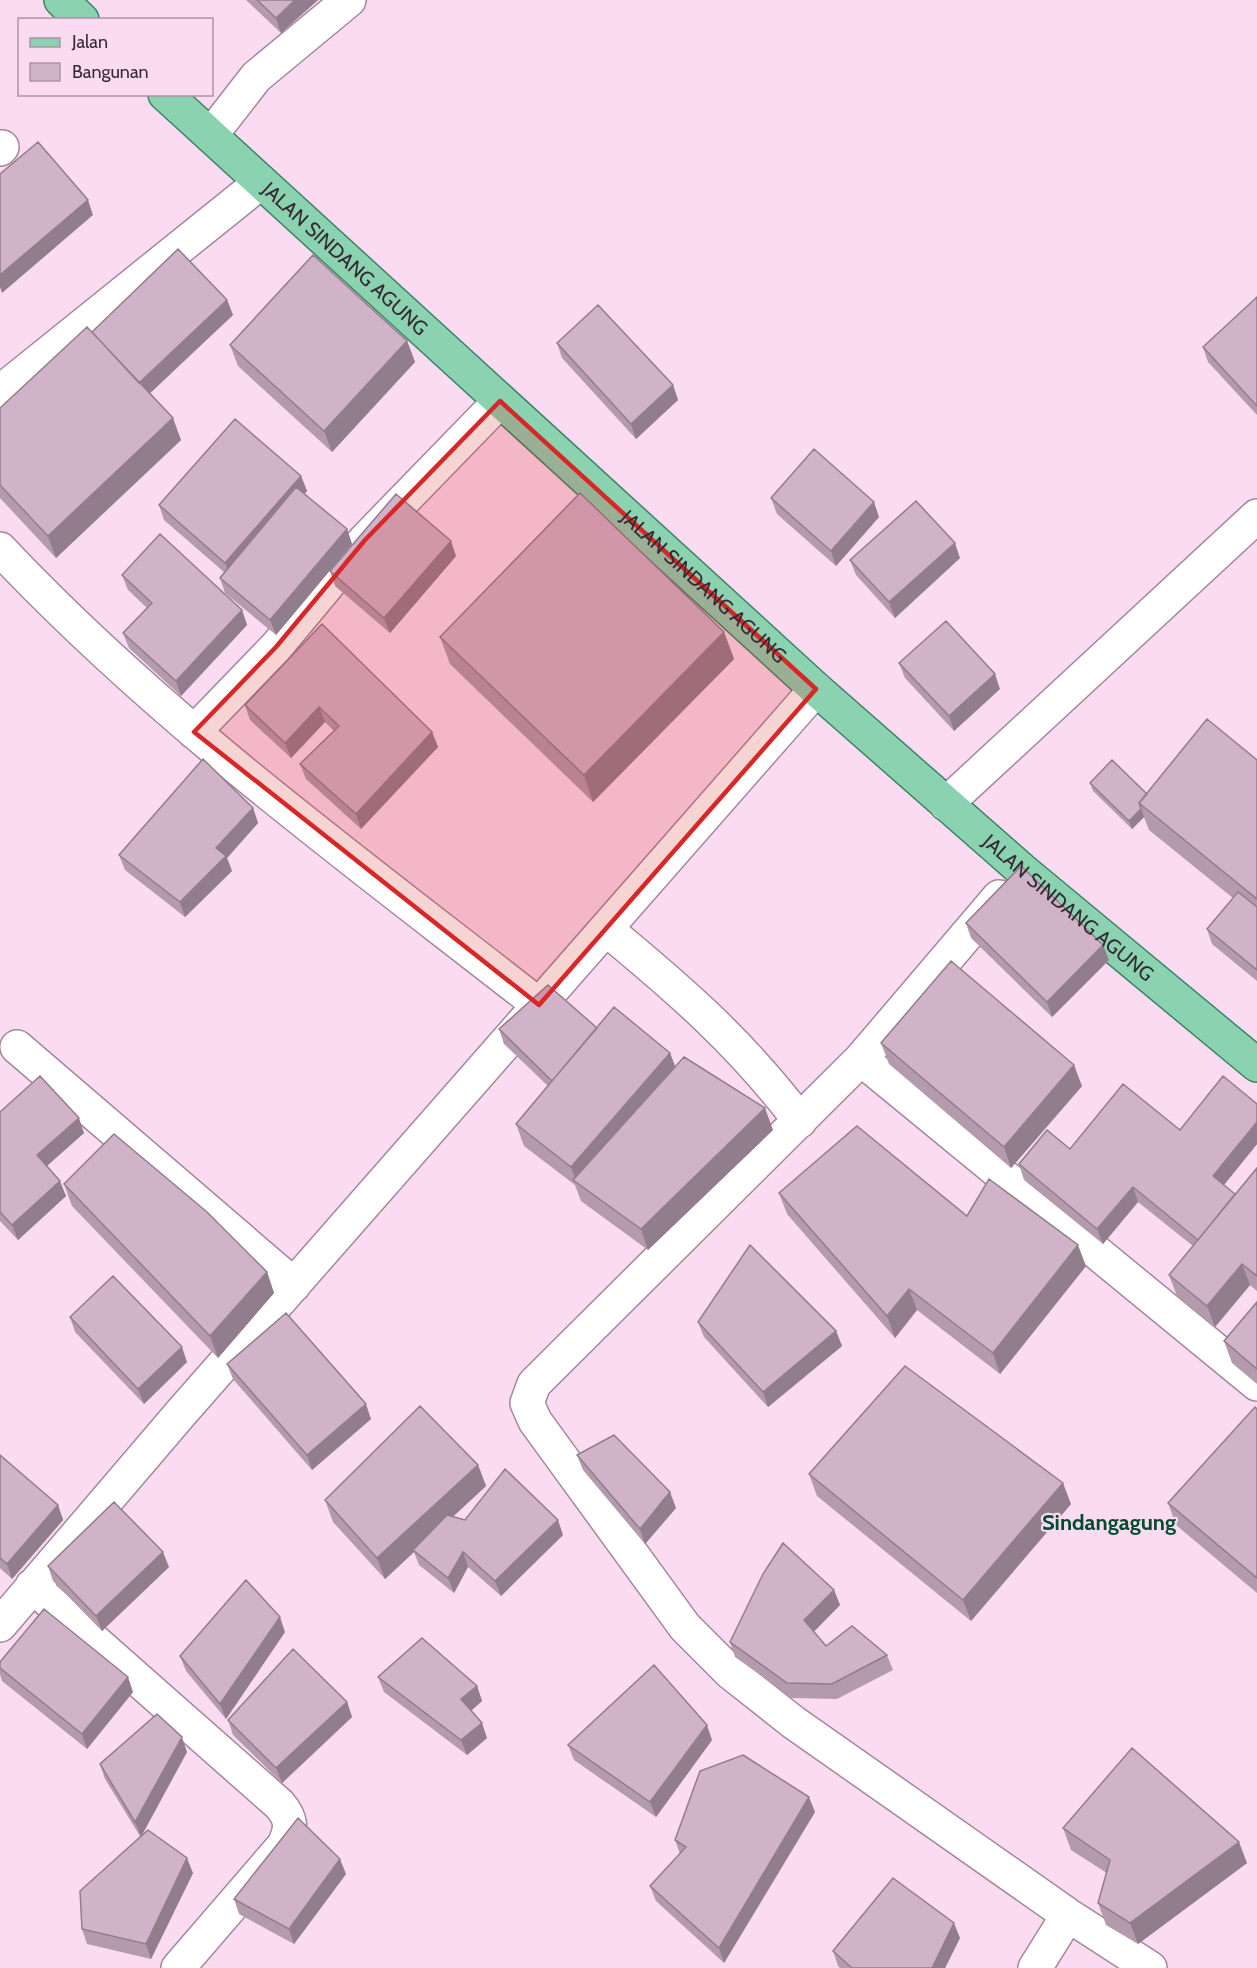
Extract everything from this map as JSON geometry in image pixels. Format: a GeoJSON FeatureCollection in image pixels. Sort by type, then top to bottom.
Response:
{"type":"FeatureCollection","features":[{"type":"Feature","properties":{"kind":"main road"},"geometry":{"type":"LineString","coordinates":[[61,0],[80,18]]}},
{"type":"Feature","properties":{"kind":"main road","name":"JALAN SINDANG AGUNG"},"geometry":{"type":"LineString","coordinates":[[167,96],[816,689],[1022,870],[1257,1065]]}},
{"type":"Feature","properties":{"kind":"street"},"geometry":{"type":"LineString","coordinates":[[211,135],[256,77],[349,0]]}},
{"type":"Feature","properties":{"kind":"street"},"geometry":{"type":"LineString","coordinates":[[0,392],[261,182]]}},
{"type":"Feature","properties":{"kind":"street"},"geometry":{"type":"LineString","coordinates":[[194,732],[276,646],[365,540],[500,401]]}},
{"type":"Feature","properties":{"kind":"street"},"geometry":{"type":"LineString","coordinates":[[946,804],[1257,516]]}},
{"type":"Feature","properties":{"kind":"street"},"geometry":{"type":"LineString","coordinates":[[0,549],[99,650],[194,732],[539,1005]]}},
{"type":"Feature","properties":{"kind":"street"},"geometry":{"type":"LineString","coordinates":[[178,1968],[284,1845],[291,1831],[290,1817],[279,1804],[12,1601],[294,1285],[816,689]]}},
{"type":"Feature","properties":{"kind":"street"},"geometry":{"type":"LineString","coordinates":[[1022,870],[861,1059],[534,1384],[527,1403],[535,1421],[685,1627],[731,1673],[793,1722],[1068,1915],[1150,1968]]}},
{"type":"Feature","properties":{"kind":"street"},"geometry":{"type":"LineString","coordinates":[[606,929],[681,990],[734,1041],[800,1121]]}},
{"type":"Feature","properties":{"kind":"street"},"geometry":{"type":"LineString","coordinates":[[17,1047],[294,1285]]}},
{"type":"Feature","properties":{"kind":"street"},"geometry":{"type":"LineString","coordinates":[[861,1059],[1257,1384]]}},
{"type":"Feature","properties":{"kind":"street"},"geometry":{"type":"LineString","coordinates":[[1035,1968],[1068,1915]]}},
{"type":"Feature","properties":{"kind":"highlighted area"},"geometry":{"type":"Polygon","coordinates":[[[500,401],[816,689],[539,1005],[194,732],[276,647],[365,540],[500,401]]]}},
{"type":"Feature","properties":{"kind":"building"},"geometry":{"type":"Polygon","coordinates":[[[257,0],[295,0],[276,18],[257,0]]]}},
{"type":"Feature","properties":{"kind":"building"},"geometry":{"type":"Polygon","coordinates":[[[38,142],[88,200],[0,275],[0,174],[38,142]]]}},
{"type":"Feature","properties":{"kind":"building"},"geometry":{"type":"Polygon","coordinates":[[[178,249],[227,300],[139,383],[92,332],[178,249]]]}},
{"type":"Feature","properties":{"kind":"building"},"geometry":{"type":"Polygon","coordinates":[[[313,255],[407,341],[324,431],[230,345],[313,255]]]}},
{"type":"Feature","properties":{"kind":"building"},"geometry":{"type":"Polygon","coordinates":[[[1257,297],[1257,406],[1203,347],[1257,297]]]}},
{"type":"Feature","properties":{"kind":"building"},"geometry":{"type":"Polygon","coordinates":[[[598,305],[673,385],[631,424],[557,343],[598,305]]]}},
{"type":"Feature","properties":{"kind":"building"},"geometry":{"type":"Polygon","coordinates":[[[87,327],[173,418],[48,536],[0,485],[0,408],[87,327]]]}},
{"type":"Feature","properties":{"kind":"building"},"geometry":{"type":"Polygon","coordinates":[[[235,419],[301,476],[225,563],[159,505],[235,419]]]}},
{"type":"Feature","properties":{"kind":"building"},"geometry":{"type":"Polygon","coordinates":[[[814,449],[874,502],[831,551],[771,498],[814,449]]]}},
{"type":"Feature","properties":{"kind":"building"},"geometry":{"type":"Polygon","coordinates":[[[296,487],[347,529],[270,620],[220,578],[296,487]]]}},
{"type":"Feature","properties":{"kind":"building"},"geometry":{"type":"Polygon","coordinates":[[[580,493],[724,632],[584,775],[440,637],[580,493]]]}},
{"type":"Feature","properties":{"kind":"building"},"geometry":{"type":"Polygon","coordinates":[[[396,494],[451,541],[384,618],[330,571],[396,494]]]}},
{"type":"Feature","properties":{"kind":"building"},"geometry":{"type":"Polygon","coordinates":[[[916,501],[955,543],[889,602],[850,560],[916,501]]]}},
{"type":"Feature","properties":{"kind":"building"},"geometry":{"type":"Polygon","coordinates":[[[160,534],[242,610],[176,681],[123,633],[152,603],[122,575],[160,534]]]}},
{"type":"Feature","properties":{"kind":"building"},"geometry":{"type":"Polygon","coordinates":[[[946,621],[995,674],[949,716],[899,663],[946,621]]]}},
{"type":"Feature","properties":{"kind":"building"},"geometry":{"type":"Polygon","coordinates":[[[322,624],[432,732],[356,814],[300,764],[339,726],[319,707],[285,743],[245,705],[322,624]]]}},
{"type":"Feature","properties":{"kind":"building"},"geometry":{"type":"Polygon","coordinates":[[[1207,719],[1257,760],[1257,899],[1139,803],[1207,719]]]}},
{"type":"Feature","properties":{"kind":"building"},"geometry":{"type":"Polygon","coordinates":[[[203,759],[253,808],[216,848],[226,856],[180,902],[119,855],[203,759]]]}},
{"type":"Feature","properties":{"kind":"building"},"geometry":{"type":"Polygon","coordinates":[[[1112,760],[1147,794],[1139,803],[1141,809],[1129,821],[1090,783],[1112,760]]]}},
{"type":"Feature","properties":{"kind":"building"},"geometry":{"type":"Polygon","coordinates":[[[1021,866],[1103,945],[1047,1002],[966,923],[1021,866]]]}},
{"type":"Feature","properties":{"kind":"building"},"geometry":{"type":"Polygon","coordinates":[[[1238,892],[1257,907],[1257,970],[1207,929],[1238,892]]]}},
{"type":"Feature","properties":{"kind":"building"},"geometry":{"type":"Polygon","coordinates":[[[951,961],[1074,1065],[1004,1147],[881,1043],[951,961]]]}},
{"type":"Feature","properties":{"kind":"building"},"geometry":{"type":"Polygon","coordinates":[[[548,985],[597,1028],[552,1081],[499,1029],[548,985]]]}},
{"type":"Feature","properties":{"kind":"building"},"geometry":{"type":"Polygon","coordinates":[[[614,1007],[670,1053],[571,1167],[516,1124],[614,1007]]]}},
{"type":"Feature","properties":{"kind":"building"},"geometry":{"type":"Polygon","coordinates":[[[684,1057],[765,1108],[641,1229],[573,1180],[684,1057]]]}},
{"type":"Feature","properties":{"kind":"building"},"geometry":{"type":"Polygon","coordinates":[[[40,1076],[79,1118],[37,1155],[60,1181],[12,1225],[0,1212],[0,1112],[40,1076]]]}},
{"type":"Feature","properties":{"kind":"building"},"geometry":{"type":"Polygon","coordinates":[[[1223,1076],[1257,1104],[1257,1122],[1213,1176],[1235,1194],[1198,1240],[1133,1187],[1097,1229],[1019,1164],[1047,1130],[1070,1149],[1123,1084],[1180,1130],[1223,1076]]]}},
{"type":"Feature","properties":{"kind":"building"},"geometry":{"type":"Polygon","coordinates":[[[857,1126],[967,1216],[989,1179],[1078,1245],[993,1353],[909,1289],[887,1316],[779,1193],[857,1126]]]}},
{"type":"Feature","properties":{"kind":"building"},"geometry":{"type":"Polygon","coordinates":[[[114,1134],[207,1212],[267,1272],[210,1336],[64,1184],[114,1134]]]}},
{"type":"Feature","properties":{"kind":"building"},"geometry":{"type":"Polygon","coordinates":[[[1257,1168],[1257,1276],[1242,1264],[1207,1306],[1169,1275],[1257,1168]]]}},
{"type":"Feature","properties":{"kind":"building"},"geometry":{"type":"Polygon","coordinates":[[[750,1245],[836,1331],[763,1392],[698,1322],[750,1245]]]}},
{"type":"Feature","properties":{"kind":"building"},"geometry":{"type":"Polygon","coordinates":[[[113,1276],[182,1347],[138,1389],[70,1317],[113,1276]]]}},
{"type":"Feature","properties":{"kind":"building"},"geometry":{"type":"Polygon","coordinates":[[[1257,1302],[1257,1369],[1224,1341],[1257,1302]]]}},
{"type":"Feature","properties":{"kind":"building"},"geometry":{"type":"Polygon","coordinates":[[[286,1313],[366,1404],[307,1455],[227,1364],[286,1313]]]}},
{"type":"Feature","properties":{"kind":"building"},"geometry":{"type":"Polygon","coordinates":[[[905,1366],[1063,1483],[963,1600],[809,1474],[905,1366]]]}},
{"type":"Feature","properties":{"kind":"building"},"geometry":{"type":"Polygon","coordinates":[[[420,1406],[478,1465],[377,1558],[325,1500],[420,1406]]]}},
{"type":"Feature","properties":{"kind":"building"},"geometry":{"type":"Polygon","coordinates":[[[1255,1407],[1257,1409],[1257,1578],[1168,1503],[1255,1407]]]}},
{"type":"Feature","properties":{"kind":"building"},"geometry":{"type":"Polygon","coordinates":[[[614,1435],[670,1492],[640,1529],[577,1455],[614,1435]]]}},
{"type":"Feature","properties":{"kind":"building"},"geometry":{"type":"Polygon","coordinates":[[[0,1455],[58,1505],[7,1564],[0,1558],[0,1455]]]}},
{"type":"Feature","properties":{"kind":"building"},"geometry":{"type":"Polygon","coordinates":[[[505,1469],[558,1520],[495,1581],[463,1552],[448,1578],[413,1550],[447,1515],[465,1520],[505,1469]]]}},
{"type":"Feature","properties":{"kind":"building"},"geometry":{"type":"Polygon","coordinates":[[[114,1502],[163,1552],[96,1616],[48,1566],[114,1502]]]}},
{"type":"Feature","properties":{"kind":"building"},"geometry":{"type":"Polygon","coordinates":[[[783,1543],[834,1590],[804,1620],[826,1646],[852,1626],[887,1655],[832,1684],[787,1683],[730,1642],[763,1574],[783,1543]]]}},
{"type":"Feature","properties":{"kind":"building"},"geometry":{"type":"Polygon","coordinates":[[[246,1580],[280,1617],[220,1704],[180,1656],[246,1580]]]}},
{"type":"Feature","properties":{"kind":"building"},"geometry":{"type":"Polygon","coordinates":[[[44,1609],[128,1677],[82,1734],[0,1668],[0,1662],[44,1609]]]}},
{"type":"Feature","properties":{"kind":"building"},"geometry":{"type":"Polygon","coordinates":[[[422,1638],[477,1686],[461,1699],[482,1723],[461,1740],[378,1677],[422,1638]]]}},
{"type":"Feature","properties":{"kind":"building"},"geometry":{"type":"Polygon","coordinates":[[[293,1649],[347,1702],[276,1768],[228,1720],[293,1649]]]}},
{"type":"Feature","properties":{"kind":"building"},"geometry":{"type":"Polygon","coordinates":[[[654,1665],[707,1725],[650,1802],[568,1745],[654,1665]]]}},
{"type":"Feature","properties":{"kind":"building"},"geometry":{"type":"Polygon","coordinates":[[[157,1714],[182,1737],[135,1822],[100,1764],[157,1714]]]}},
{"type":"Feature","properties":{"kind":"building"},"geometry":{"type":"Polygon","coordinates":[[[1132,1748],[1239,1842],[1130,1923],[1098,1903],[1110,1860],[1063,1828],[1132,1748]]]}},
{"type":"Feature","properties":{"kind":"building"},"geometry":{"type":"Polygon","coordinates":[[[743,1755],[809,1797],[719,1948],[650,1886],[686,1847],[675,1840],[700,1771],[743,1755]]]}},
{"type":"Feature","properties":{"kind":"building"},"geometry":{"type":"Polygon","coordinates":[[[298,1818],[340,1859],[289,1929],[234,1899],[298,1818]]]}},
{"type":"Feature","properties":{"kind":"building"},"geometry":{"type":"Polygon","coordinates":[[[148,1830],[187,1858],[146,1944],[82,1929],[80,1891],[148,1830]]]}},
{"type":"Feature","properties":{"kind":"building"},"geometry":{"type":"Polygon","coordinates":[[[893,1878],[954,1923],[932,1968],[852,1968],[833,1951],[893,1878]]]}},
{"type":"Feature","properties":{"kind":"district","name":"Sindangagung"},"geometry":{"type":"Point","coordinates":[1109,1522]}}]}
